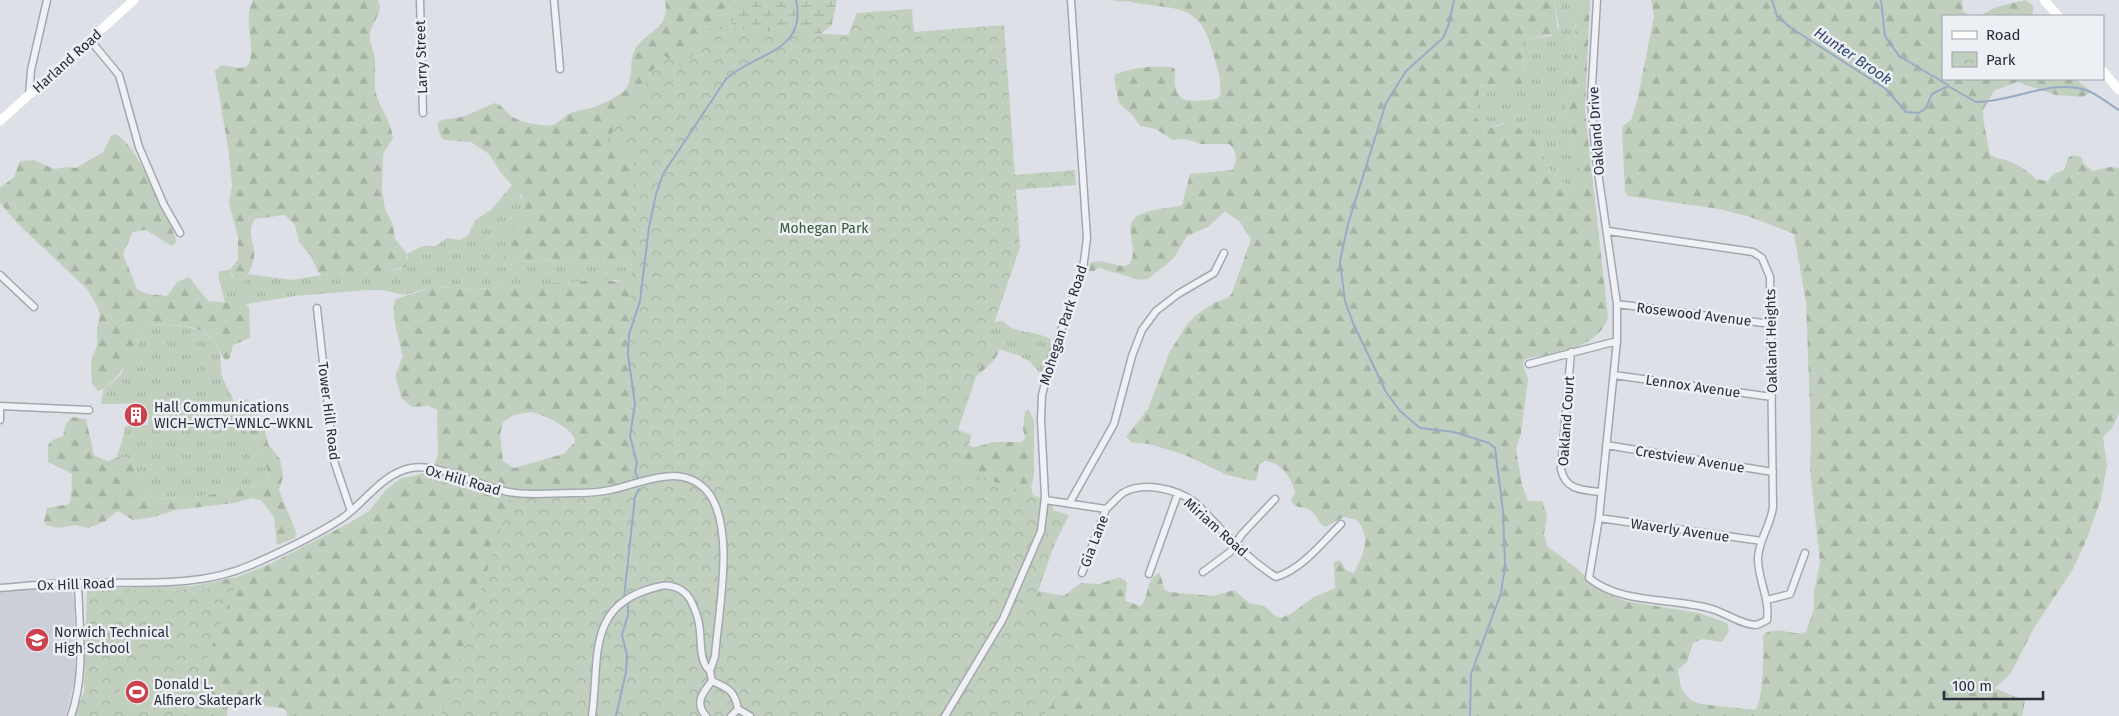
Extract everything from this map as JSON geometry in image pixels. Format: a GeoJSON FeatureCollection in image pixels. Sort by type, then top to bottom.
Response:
{"type":"FeatureCollection","features":[{"type":"Feature","properties":{"kind":"main road","name":"Harland Road"},"geometry":{"type":"LineString","coordinates":[[0,121],[134,0]]}},
{"type":"Feature","properties":{"kind":"main road"},"geometry":{"type":"LineString","coordinates":[[2044,0],[2057,15]]}},
{"type":"Feature","properties":{"kind":"main road"},"geometry":{"type":"LineString","coordinates":[[2104,71],[2119,90]]}},
{"type":"Feature","properties":{"kind":"street"},"geometry":{"type":"LineString","coordinates":[[29,95],[31,70],[47,0]]}},
{"type":"Feature","properties":{"kind":"street","name":"Larry Street"},"geometry":{"type":"LineString","coordinates":[[420,0],[423,113]]}},
{"type":"Feature","properties":{"kind":"street"},"geometry":{"type":"LineString","coordinates":[[554,0],[560,69]]}},
{"type":"Feature","properties":{"kind":"street","name":"Mohegan Park Road"},"geometry":{"type":"LineString","coordinates":[[945,716],[993,638],[1009,607],[1040,536],[1045,500],[1040,419],[1042,395],[1052,356],[1083,269],[1087,238],[1071,0]]}},
{"type":"Feature","properties":{"kind":"street","name":"Oakland Drive"},"geometry":{"type":"LineString","coordinates":[[1596,0],[1591,102],[1596,158],[1608,231]]}},
{"type":"Feature","properties":{"kind":"street"},"geometry":{"type":"LineString","coordinates":[[90,40],[119,75],[139,147],[164,205],[180,232]]}},
{"type":"Feature","properties":{"kind":"street","name":"Oakland Heights"},"geometry":{"type":"LineString","coordinates":[[1608,231],[1753,252],[1762,258],[1770,276],[1772,521],[1762,541],[1758,558],[1768,600],[1767,620],[1757,625],[1746,623],[1711,608],[1617,593],[1596,584],[1589,578],[1599,518],[1600,492],[1617,341],[1617,304],[1608,231]]}},
{"type":"Feature","properties":{"kind":"street"},"geometry":{"type":"LineString","coordinates":[[1070,502],[1114,424],[1132,356],[1142,330],[1156,312],[1178,294],[1214,273],[1224,254]]}},
{"type":"Feature","properties":{"kind":"street"},"geometry":{"type":"LineString","coordinates":[[0,275],[34,307]]}},
{"type":"Feature","properties":{"kind":"street","name":"Rosewood Avenue"},"geometry":{"type":"LineString","coordinates":[[1617,304],[1771,324]]}},
{"type":"Feature","properties":{"kind":"street","name":"Tower Hill Road"},"geometry":{"type":"LineString","coordinates":[[316,308],[334,460],[351,512]]}},
{"type":"Feature","properties":{"kind":"street"},"geometry":{"type":"LineString","coordinates":[[1529,364],[1617,341]]}},
{"type":"Feature","properties":{"kind":"street","name":"Oakland Court"},"geometry":{"type":"LineString","coordinates":[[1571,352],[1561,469],[1563,477],[1575,489],[1600,492]]}},
{"type":"Feature","properties":{"kind":"street","name":"Lennox Avenue"},"geometry":{"type":"LineString","coordinates":[[1614,375],[1772,397]]}},
{"type":"Feature","properties":{"kind":"street"},"geometry":{"type":"LineString","coordinates":[[0,420],[0,406],[89,410]]}},
{"type":"Feature","properties":{"kind":"street","name":"Crestview Avenue"},"geometry":{"type":"LineString","coordinates":[[1606,445],[1773,472]]}},
{"type":"Feature","properties":{"kind":"street","name":"Ox Hill Road"},"geometry":{"type":"LineString","coordinates":[[0,588],[78,583],[189,581],[218,577],[252,565],[300,542],[351,512],[394,474],[416,468],[432,469],[503,491],[519,494],[596,492],[663,476],[690,479],[705,489],[714,503],[724,541],[714,656],[710,671]]}},
{"type":"Feature","properties":{"kind":"street","name":"Miriam Road"},"geometry":{"type":"LineString","coordinates":[[1106,509],[1123,493],[1139,487],[1160,488],[1178,493],[1193,502],[1236,545],[1262,568],[1276,577],[1288,573],[1300,564],[1341,524]]}},
{"type":"Feature","properties":{"kind":"street"},"geometry":{"type":"LineString","coordinates":[[1149,574],[1178,493]]}},
{"type":"Feature","properties":{"kind":"street"},"geometry":{"type":"LineString","coordinates":[[1203,572],[1230,552],[1242,534],[1274,499]]}},
{"type":"Feature","properties":{"kind":"street"},"geometry":{"type":"LineString","coordinates":[[1045,500],[1070,502],[1106,509]]}},
{"type":"Feature","properties":{"kind":"street","name":"Gia Lane"},"geometry":{"type":"LineString","coordinates":[[1082,573],[1106,509]]}},
{"type":"Feature","properties":{"kind":"street","name":"Waverly Avenue"},"geometry":{"type":"LineString","coordinates":[[1599,518],[1762,541]]}},
{"type":"Feature","properties":{"kind":"street"},"geometry":{"type":"LineString","coordinates":[[1768,600],[1790,594],[1805,553]]}},
{"type":"Feature","properties":{"kind":"street"},"geometry":{"type":"LineString","coordinates":[[71,716],[80,676],[78,583]]}},
{"type":"Feature","properties":{"kind":"street"},"geometry":{"type":"LineString","coordinates":[[592,716],[603,624],[610,614],[620,606],[648,590],[669,586],[679,589],[687,595],[698,620],[704,664],[710,671],[712,681],[700,701],[706,716]]}},
{"type":"Feature","properties":{"kind":"street"},"geometry":{"type":"LineString","coordinates":[[712,681],[731,690],[738,710]]}},
{"type":"Feature","properties":{"kind":"street"},"geometry":{"type":"LineString","coordinates":[[731,716],[738,710]]}},
{"type":"Feature","properties":{"kind":"street"},"geometry":{"type":"LineString","coordinates":[[738,710],[750,716]]}},
{"type":"Feature","properties":{"kind":"shaded area","name":"Norwich Technical High School"},"geometry":{"type":"Polygon","coordinates":[[[62,586],[72,591],[74,604],[75,677],[66,716],[0,716],[0,591],[62,586]]]}},
{"type":"Feature","properties":{"kind":"green space"},"geometry":{"type":"Polygon","coordinates":[[[253,0],[378,0],[379,11],[370,34],[375,60],[375,86],[378,100],[390,126],[393,138],[383,154],[382,189],[385,209],[393,225],[395,239],[407,254],[406,267],[376,272],[322,275],[318,272],[311,256],[299,242],[295,225],[285,215],[255,219],[251,229],[254,252],[253,263],[244,283],[236,281],[230,270],[238,259],[238,237],[229,203],[232,186],[229,154],[215,71],[221,65],[240,68],[248,66],[251,50],[249,16],[253,0]]]}},
{"type":"Feature","properties":{"kind":"green space"},"geometry":{"type":"Polygon","coordinates":[[[665,0],[735,0],[733,22],[724,52],[639,257],[599,261],[577,259],[505,263],[503,261],[513,230],[520,225],[524,208],[522,196],[501,173],[489,154],[471,142],[444,140],[441,137],[437,124],[441,120],[462,117],[495,103],[520,120],[550,126],[568,114],[594,107],[612,99],[624,91],[629,84],[633,55],[638,45],[663,22],[666,9],[665,0]]]}},
{"type":"Feature","properties":{"kind":"green space"},"geometry":{"type":"Polygon","coordinates":[[[735,0],[837,0],[832,25],[800,50],[724,52],[733,22],[735,0]]]}},
{"type":"Feature","properties":{"kind":"green space"},"geometry":{"type":"Polygon","coordinates":[[[1112,0],[1554,0],[1558,33],[1525,40],[1523,50],[1525,77],[1523,82],[1511,88],[1491,85],[1480,86],[1475,116],[1485,130],[1506,123],[1534,134],[1541,144],[1546,167],[1572,190],[1579,185],[1579,164],[1565,109],[1573,72],[1576,45],[1575,20],[1580,0],[1590,0],[1585,111],[1608,317],[1601,331],[1587,342],[1555,355],[1524,360],[1523,365],[1528,379],[1521,433],[1516,449],[1522,485],[1528,501],[1542,501],[1547,515],[1544,535],[1548,547],[1575,567],[1602,591],[1625,601],[1699,613],[1727,623],[1729,631],[1722,642],[1702,639],[1693,643],[1687,662],[1678,670],[1681,688],[1690,700],[1701,704],[1755,710],[1760,698],[1763,635],[1773,631],[1806,632],[1814,608],[1814,591],[1820,563],[1810,469],[1811,435],[1806,302],[1794,234],[1750,217],[1719,209],[1628,196],[1625,191],[1622,132],[1623,126],[1631,120],[1637,102],[1654,16],[1651,0],[1962,0],[1963,11],[1968,15],[1942,15],[1942,80],[2076,80],[2092,92],[2082,97],[2056,95],[2017,82],[1994,91],[1983,110],[1990,154],[2017,165],[2036,179],[2048,181],[2053,174],[2064,170],[2068,158],[2073,155],[2081,157],[2084,164],[2093,171],[2109,167],[2119,168],[2119,414],[2112,428],[2103,437],[2107,465],[2101,499],[2088,536],[2073,569],[2034,628],[2011,673],[1965,716],[951,716],[1039,591],[1064,596],[1081,583],[1099,584],[1120,577],[1127,582],[1125,601],[1141,606],[1146,597],[1149,583],[1160,573],[1164,589],[1169,592],[1213,596],[1234,590],[1249,603],[1265,606],[1274,615],[1281,618],[1292,613],[1314,597],[1335,588],[1334,562],[1340,560],[1346,570],[1354,573],[1365,546],[1362,527],[1357,520],[1344,517],[1325,527],[1311,511],[1294,505],[1291,500],[1295,492],[1291,481],[1276,464],[1265,461],[1259,465],[1257,478],[1254,481],[1227,475],[1185,455],[1149,444],[1133,443],[1126,437],[1148,409],[1169,353],[1186,326],[1196,315],[1214,303],[1229,297],[1232,293],[1251,239],[1240,222],[1225,211],[1208,227],[1187,236],[1173,259],[1148,279],[1140,280],[1099,268],[1094,271],[1087,271],[1090,263],[1100,261],[1119,266],[1128,265],[1132,260],[1133,254],[1132,221],[1136,217],[1152,210],[1182,205],[1190,174],[1233,170],[1236,159],[1234,150],[1229,144],[1201,144],[1186,139],[1172,140],[1156,129],[1140,126],[1133,116],[1119,103],[1114,78],[1116,74],[1136,68],[1172,67],[1175,69],[1176,90],[1179,96],[1190,101],[1217,99],[1220,96],[1220,85],[1218,69],[1208,36],[1201,24],[1193,16],[1172,8],[1112,0]]]}},
{"type":"Feature","properties":{"kind":"green space"},"geometry":{"type":"Polygon","coordinates":[[[1554,0],[1580,0],[1575,20],[1576,45],[1573,72],[1565,109],[1579,164],[1579,185],[1572,190],[1546,167],[1541,144],[1534,134],[1503,123],[1485,130],[1475,116],[1479,87],[1486,84],[1497,86],[1525,70],[1522,45],[1525,40],[1551,36],[1559,28],[1554,0]]]}},
{"type":"Feature","properties":{"kind":"green space"},"geometry":{"type":"Polygon","coordinates":[[[2025,0],[2033,5],[2033,15],[1982,15],[1996,7],[2025,0]]]}},
{"type":"Feature","properties":{"kind":"green space","name":"Mohegan Park"},"geometry":{"type":"Polygon","coordinates":[[[912,9],[914,32],[1004,25],[1015,175],[1075,170],[1076,185],[1016,190],[1020,247],[958,430],[972,435],[960,470],[1053,502],[1053,510],[1069,515],[1055,543],[1032,608],[1098,655],[1042,716],[441,716],[513,489],[535,491],[603,488],[632,478],[630,337],[634,148],[604,145],[663,55],[686,69],[704,28],[848,35],[857,13],[912,9]]]}},
{"type":"Feature","properties":{"kind":"green space"},"geometry":{"type":"Polygon","coordinates":[[[115,134],[123,140],[141,165],[159,199],[177,241],[172,246],[146,230],[133,232],[123,254],[137,289],[147,294],[167,296],[177,282],[189,277],[208,301],[246,304],[249,307],[250,338],[233,345],[230,358],[226,360],[214,340],[200,330],[183,326],[147,324],[140,330],[136,355],[106,388],[98,391],[92,384],[91,366],[97,346],[97,328],[100,315],[97,306],[87,289],[19,225],[0,203],[0,188],[14,177],[20,161],[34,160],[54,169],[76,168],[103,152],[111,136],[115,134]]]}},
{"type":"Feature","properties":{"kind":"green space"},"geometry":{"type":"Polygon","coordinates":[[[513,184],[523,203],[524,213],[521,224],[513,232],[505,263],[577,259],[599,261],[639,257],[994,322],[1003,321],[1013,328],[1050,339],[1049,355],[1043,371],[1039,372],[1030,362],[1020,356],[996,348],[615,280],[476,289],[434,287],[404,295],[382,290],[369,290],[295,296],[246,304],[225,303],[218,274],[220,271],[230,270],[235,279],[244,283],[249,274],[292,280],[322,275],[402,269],[408,258],[407,254],[423,246],[436,246],[447,238],[460,240],[468,236],[475,220],[491,210],[513,184]]]}},
{"type":"Feature","properties":{"kind":"green space"},"geometry":{"type":"Polygon","coordinates":[[[598,280],[631,282],[643,280],[996,348],[999,350],[995,359],[981,373],[967,383],[956,443],[976,447],[993,442],[1022,442],[1025,438],[1023,429],[1025,411],[1029,410],[1034,422],[1034,476],[1031,487],[1035,503],[626,716],[287,716],[283,708],[264,706],[242,696],[228,703],[227,716],[141,716],[100,588],[192,586],[237,577],[272,563],[353,521],[369,511],[386,490],[400,479],[432,471],[438,455],[437,410],[429,406],[412,407],[402,399],[395,376],[403,356],[396,326],[394,304],[396,299],[434,287],[476,289],[598,280]],[[536,413],[514,415],[503,422],[500,435],[503,461],[514,468],[563,454],[575,442],[574,437],[564,427],[536,413]]]}},
{"type":"Feature","properties":{"kind":"green space"},"geometry":{"type":"Polygon","coordinates":[[[147,324],[184,326],[202,331],[215,341],[220,353],[222,377],[238,409],[244,429],[254,438],[262,454],[269,475],[266,483],[188,498],[158,498],[149,495],[143,488],[133,460],[125,457],[116,458],[125,426],[148,425],[148,416],[140,406],[133,404],[101,404],[103,391],[122,373],[126,364],[136,355],[140,330],[147,324]]]}},
{"type":"Feature","properties":{"kind":"green space"},"geometry":{"type":"Polygon","coordinates":[[[246,399],[253,405],[264,426],[268,444],[280,459],[283,477],[279,490],[296,532],[295,538],[277,545],[274,517],[261,500],[252,498],[234,503],[175,510],[154,517],[133,520],[118,511],[104,522],[88,528],[75,525],[58,528],[46,525],[44,521],[47,508],[69,504],[71,500],[72,474],[48,462],[48,451],[50,442],[63,436],[66,424],[72,417],[86,419],[94,455],[107,461],[123,457],[133,460],[141,484],[149,495],[171,499],[188,498],[266,483],[269,475],[262,454],[254,438],[241,425],[239,404],[246,399]]]}},
{"type":"Feature","properties":{"kind":"green space"},"geometry":{"type":"Polygon","coordinates":[[[237,583],[184,716],[75,716],[84,691],[87,590],[197,591],[237,583]]]}},
{"type":"Feature","properties":{"kind":"green space","name":"Donald L. Alfiero Skatepark"},"geometry":{"type":"Polygon","coordinates":[[[135,672],[148,676],[148,683],[144,684],[146,691],[153,692],[157,702],[154,706],[140,706],[133,712],[124,705],[117,681],[120,676],[135,672]]]}},
{"type":"Feature","properties":{"kind":"green space"},"geometry":{"type":"Polygon","coordinates":[[[1994,688],[2025,701],[2022,716],[1965,716],[1994,688]]]}},
{"type":"Feature","properties":{"kind":"waterway"},"geometry":{"type":"LineString","coordinates":[[638,478],[635,472],[637,463],[630,436],[635,404],[628,355],[629,334],[640,301],[649,227],[656,194],[663,174],[726,79],[737,70],[776,50],[794,31],[798,18],[796,0]]}},
{"type":"Feature","properties":{"kind":"waterway"},"geometry":{"type":"LineString","coordinates":[[1454,0],[1449,24],[1443,38],[1406,71],[1386,103],[1348,224],[1340,261],[1345,301],[1353,323],[1386,392],[1400,411],[1420,428],[1454,432],[1489,443],[1495,448],[1503,511],[1505,566],[1501,593],[1471,674],[1470,716]]}},
{"type":"Feature","properties":{"kind":"waterway","name":"Hunter Brook"},"geometry":{"type":"LineString","coordinates":[[1772,0],[1777,16],[1791,28],[1886,89],[1906,112],[1919,113],[1926,108],[1932,94],[1948,86],[1976,102],[2004,99],[2045,89],[2072,87],[2086,90],[2119,110]]}},
{"type":"Feature","properties":{"kind":"waterway"},"geometry":{"type":"LineString","coordinates":[[1881,0],[1885,36],[1899,56],[1948,85]]}},
{"type":"Feature","properties":{"kind":"waterway"},"geometry":{"type":"LineString","coordinates":[[624,597],[635,497],[639,489]]}},
{"type":"Feature","properties":{"kind":"waterway"},"geometry":{"type":"LineString","coordinates":[[616,716],[626,672],[627,655],[622,635],[628,615],[628,605]]}},
{"type":"Feature","properties":{"kind":"place","name":"Hall Communications WICH–WCTY–WNLC–WKNL"},"geometry":{"type":"Point","coordinates":[136,415]}},
{"type":"Feature","properties":{"kind":"place","name":"Norwich Technical High School"},"geometry":{"type":"Point","coordinates":[37,640]}},
{"type":"Feature","properties":{"kind":"place","name":"Donald L. Alfiero Skatepark"},"geometry":{"type":"Point","coordinates":[137,692]}}]}
